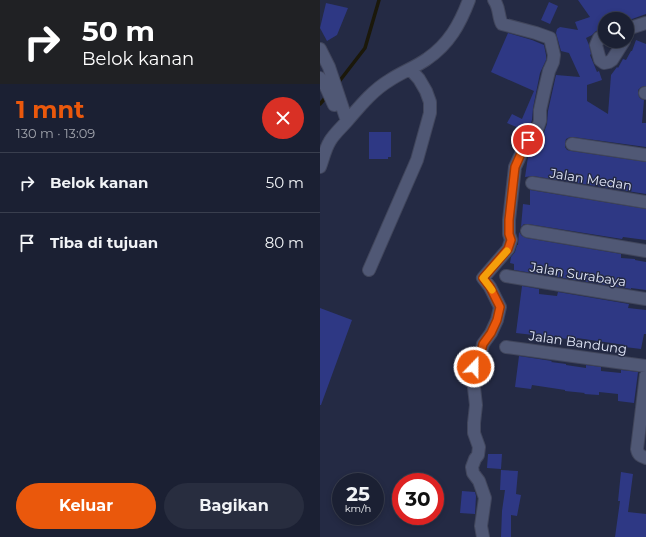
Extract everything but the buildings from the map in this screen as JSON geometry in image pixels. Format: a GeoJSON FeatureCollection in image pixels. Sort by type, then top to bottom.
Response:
{"type":"FeatureCollection","features":[{"type":"Feature","properties":{"kind":"street"},"geometry":{"type":"LineString","coordinates":[[320,167],[330,141],[362,104],[381,86],[435,54],[447,42],[461,21],[469,0]]}},
{"type":"Feature","properties":{"kind":"street"},"geometry":{"type":"LineString","coordinates":[[483,537],[481,526],[485,498],[479,481],[473,473],[472,467],[475,458],[478,455],[479,447],[474,433],[476,405],[473,379],[474,367],[480,356],[483,344],[491,333],[497,320],[500,307],[490,287],[483,278],[508,249],[511,240],[509,234],[509,220],[515,167],[528,140],[535,135],[540,120],[540,110],[554,54],[550,38],[524,29],[509,27],[502,24],[500,20],[500,12],[497,3],[494,0]]}},
{"type":"Feature","properties":{"kind":"street"},"geometry":{"type":"LineString","coordinates":[[634,29],[646,23]]}},
{"type":"Feature","properties":{"kind":"street"},"geometry":{"type":"LineString","coordinates":[[598,40],[596,44],[600,60],[604,63],[612,60],[620,48]]}},
{"type":"Feature","properties":{"kind":"street"},"geometry":{"type":"LineString","coordinates":[[320,49],[329,67],[327,83],[345,123]]}},
{"type":"Feature","properties":{"kind":"street"},"geometry":{"type":"LineString","coordinates":[[369,270],[417,160],[430,113],[430,102],[426,91],[410,68]]}},
{"type":"Feature","properties":{"kind":"street"},"geometry":{"type":"LineString","coordinates":[[572,144],[646,155]]}},
{"type":"Feature","properties":{"kind":"street","name":"Jalan Medan"},"geometry":{"type":"LineString","coordinates":[[532,183],[646,202]]}},
{"type":"Feature","properties":{"kind":"street"},"geometry":{"type":"LineString","coordinates":[[527,231],[646,251]]}},
{"type":"Feature","properties":{"kind":"street","name":"Jalan Surabaya"},"geometry":{"type":"LineString","coordinates":[[506,276],[646,299]]}},
{"type":"Feature","properties":{"kind":"street","name":"Jalan Bandung"},"geometry":{"type":"LineString","coordinates":[[506,346],[646,366]]}},
{"type":"Feature","properties":{"kind":"street"},"geometry":{"type":"LineString","coordinates":[[646,375],[637,453],[646,458]]}},
{"type":"Feature","properties":{"kind":"waterway"},"geometry":{"type":"LineString","coordinates":[[338,83],[365,48],[379,0]]}},
{"type":"Feature","properties":{"kind":"waterway"},"geometry":{"type":"LineString","coordinates":[[320,104],[327,96]]}},
{"type":"Feature","properties":{"kind":"slow traffic"},"geometry":{"type":"LineString","coordinates":[[492,290],[483,278],[507,251]]}},
{"type":"Feature","properties":{"kind":"route"},"geometry":{"type":"LineString","coordinates":[[474,367],[480,356],[483,344],[491,333],[497,320],[500,307],[490,287],[483,278],[508,249],[511,240],[509,234],[509,220],[515,167],[528,140]]}}]}
